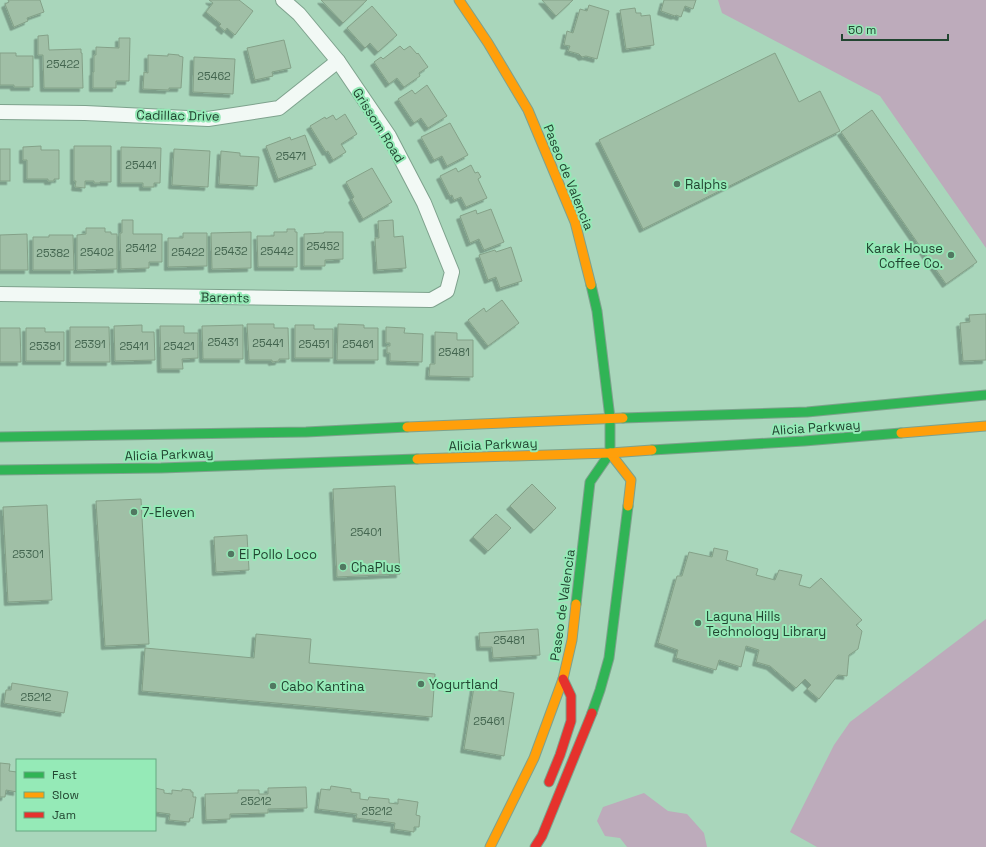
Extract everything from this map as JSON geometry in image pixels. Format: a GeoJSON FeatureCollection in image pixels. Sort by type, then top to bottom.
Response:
{"type":"FeatureCollection","features":[{"type":"Feature","properties":{"kind":"main road","name":"Paseo de Valencia"},"geometry":{"type":"LineString","coordinates":[[459,0],[488,43],[528,110],[575,222],[597,311],[610,418],[610,453],[590,482],[572,640],[563,679],[534,758],[490,847]]}},
{"type":"Feature","properties":{"kind":"main road","name":"Alicia Parkway"},"geometry":{"type":"LineString","coordinates":[[0,437],[162,438],[610,418],[807,412],[943,402],[986,396]]}},
{"type":"Feature","properties":{"kind":"main road","name":"Alicia Parkway"},"geometry":{"type":"LineString","coordinates":[[0,470],[161,464],[610,453],[804,441],[946,425],[986,426]]}},
{"type":"Feature","properties":{"kind":"main road"},"geometry":{"type":"LineString","coordinates":[[535,847],[542,836],[589,721],[609,658],[631,480],[610,453]]}},
{"type":"Feature","properties":{"kind":"main road"},"geometry":{"type":"LineString","coordinates":[[554,807],[547,795],[571,722],[571,696],[563,679]]}},
{"type":"Feature","properties":{"kind":"street","name":"Grissom Road"},"geometry":{"type":"LineString","coordinates":[[283,0],[299,14],[338,61],[389,136],[424,204],[452,272],[447,291]]}},
{"type":"Feature","properties":{"kind":"street","name":"Cadillac Drive"},"geometry":{"type":"LineString","coordinates":[[0,112],[85,113],[208,119],[279,108],[338,61]]}},
{"type":"Feature","properties":{"kind":"street","name":"Barents"},"geometry":{"type":"LineString","coordinates":[[0,294],[431,300],[447,291]]}},
{"type":"Feature","properties":{"kind":"shaded area"},"geometry":{"type":"Polygon","coordinates":[[[718,0],[986,0],[986,248],[880,96],[722,13],[718,0]]]}},
{"type":"Feature","properties":{"kind":"shaded area"},"geometry":{"type":"Polygon","coordinates":[[[986,619],[986,847],[817,847],[790,832],[834,745],[850,722],[986,619]]]}},
{"type":"Feature","properties":{"kind":"shaded area"},"geometry":{"type":"Polygon","coordinates":[[[644,793],[668,811],[687,814],[704,833],[707,847],[627,847],[620,838],[605,836],[597,821],[603,807],[644,793]]]}},
{"type":"Feature","properties":{"kind":"building"},"geometry":{"type":"Polygon","coordinates":[[[8,0],[40,0],[44,12],[27,18],[28,21],[14,27],[5,4],[9,2],[8,0]]]}},
{"type":"Feature","properties":{"kind":"building"},"geometry":{"type":"Polygon","coordinates":[[[209,0],[239,0],[253,11],[235,35],[227,28],[225,31],[219,26],[221,24],[206,12],[213,3],[209,0]]]}},
{"type":"Feature","properties":{"kind":"building"},"geometry":{"type":"Polygon","coordinates":[[[321,0],[367,0],[343,23],[321,0]]]}},
{"type":"Feature","properties":{"kind":"building"},"geometry":{"type":"Polygon","coordinates":[[[542,0],[573,0],[556,16],[542,0]]]}},
{"type":"Feature","properties":{"kind":"building"},"geometry":{"type":"Polygon","coordinates":[[[664,0],[696,0],[693,9],[685,6],[681,17],[661,11],[664,0]]]}},
{"type":"Feature","properties":{"kind":"building"},"geometry":{"type":"Polygon","coordinates":[[[589,5],[609,11],[597,59],[586,56],[582,57],[579,54],[568,51],[570,46],[564,45],[567,31],[573,33],[580,9],[587,11],[589,5]]]}},
{"type":"Feature","properties":{"kind":"building"},"geometry":{"type":"Polygon","coordinates":[[[372,6],[397,35],[378,52],[370,43],[365,48],[347,28],[372,6]]]}},
{"type":"Feature","properties":{"kind":"building"},"geometry":{"type":"Polygon","coordinates":[[[635,8],[636,13],[641,13],[641,16],[650,15],[654,45],[626,49],[620,10],[635,8]]]}},
{"type":"Feature","properties":{"kind":"building"},"geometry":{"type":"Polygon","coordinates":[[[48,35],[49,50],[81,49],[83,88],[44,88],[43,55],[38,55],[38,36],[48,35]]]}},
{"type":"Feature","properties":{"kind":"building"},"geometry":{"type":"Polygon","coordinates":[[[119,38],[130,38],[129,81],[116,81],[116,88],[93,88],[94,55],[96,55],[96,47],[119,48],[119,38]]]}},
{"type":"Feature","properties":{"kind":"building"},"geometry":{"type":"Polygon","coordinates":[[[284,40],[291,68],[272,72],[273,76],[255,80],[247,48],[284,40]]]}},
{"type":"Feature","properties":{"kind":"building"},"geometry":{"type":"Polygon","coordinates":[[[400,46],[404,50],[410,46],[417,54],[418,53],[428,67],[419,73],[420,76],[404,87],[397,78],[389,84],[374,62],[381,57],[383,59],[400,46]]]}},
{"type":"Feature","properties":{"kind":"building"},"geometry":{"type":"Polygon","coordinates":[[[0,53],[16,53],[16,56],[33,56],[33,87],[0,85],[0,53]]]}},
{"type":"Feature","properties":{"kind":"building","name":"Ralphs"},"geometry":{"type":"Polygon","coordinates":[[[775,53],[799,102],[820,91],[840,131],[643,229],[599,140],[775,53]]]}},
{"type":"Feature","properties":{"kind":"building"},"geometry":{"type":"Polygon","coordinates":[[[168,54],[183,57],[181,88],[169,88],[169,90],[143,89],[144,72],[148,73],[148,55],[168,56],[168,54]]]}},
{"type":"Feature","properties":{"kind":"building"},"geometry":{"type":"Polygon","coordinates":[[[194,57],[235,59],[233,94],[193,92],[194,57]]]}},
{"type":"Feature","properties":{"kind":"building"},"geometry":{"type":"Polygon","coordinates":[[[427,85],[447,116],[428,128],[421,118],[414,123],[398,99],[412,90],[415,94],[427,85]]]}},
{"type":"Feature","properties":{"kind":"building"},"geometry":{"type":"Polygon","coordinates":[[[872,110],[977,262],[946,284],[841,132],[872,110]]]}},
{"type":"Feature","properties":{"kind":"building"},"geometry":{"type":"Polygon","coordinates":[[[345,114],[357,134],[341,144],[346,152],[333,160],[328,151],[326,152],[310,126],[325,117],[326,119],[333,115],[336,120],[345,114]]]}},
{"type":"Feature","properties":{"kind":"building"},"geometry":{"type":"Polygon","coordinates":[[[450,123],[468,155],[447,166],[442,156],[434,160],[421,137],[450,123]]]}},
{"type":"Feature","properties":{"kind":"building"},"geometry":{"type":"Polygon","coordinates":[[[305,135],[316,165],[278,179],[266,146],[290,137],[291,140],[305,135]]]}},
{"type":"Feature","properties":{"kind":"building"},"geometry":{"type":"Polygon","coordinates":[[[41,146],[41,150],[59,150],[59,179],[48,181],[48,179],[27,179],[27,160],[23,160],[23,147],[41,146]]]}},
{"type":"Feature","properties":{"kind":"building"},"geometry":{"type":"Polygon","coordinates":[[[74,146],[111,146],[111,182],[94,183],[94,181],[85,181],[85,188],[75,187],[74,146]]]}},
{"type":"Feature","properties":{"kind":"building"},"geometry":{"type":"Polygon","coordinates":[[[121,147],[161,148],[160,183],[154,183],[154,187],[143,187],[143,183],[121,183],[121,147]]]}},
{"type":"Feature","properties":{"kind":"building"},"geometry":{"type":"Polygon","coordinates":[[[0,149],[10,149],[10,181],[0,181],[0,149]]]}},
{"type":"Feature","properties":{"kind":"building"},"geometry":{"type":"Polygon","coordinates":[[[174,149],[210,151],[208,187],[172,185],[174,149]]]}},
{"type":"Feature","properties":{"kind":"building"},"geometry":{"type":"Polygon","coordinates":[[[221,151],[240,153],[240,156],[259,157],[257,186],[219,184],[221,151]]]}},
{"type":"Feature","properties":{"kind":"building"},"geometry":{"type":"Polygon","coordinates":[[[471,165],[475,173],[478,172],[481,177],[478,179],[487,198],[466,207],[461,197],[454,200],[452,195],[450,196],[440,176],[456,168],[458,172],[471,165]]]}},
{"type":"Feature","properties":{"kind":"building"},"geometry":{"type":"Polygon","coordinates":[[[372,168],[392,202],[363,219],[352,199],[354,197],[346,182],[372,168]]]}},
{"type":"Feature","properties":{"kind":"building"},"geometry":{"type":"Polygon","coordinates":[[[491,209],[504,242],[484,250],[479,239],[470,243],[460,216],[476,210],[477,214],[491,209]]]}},
{"type":"Feature","properties":{"kind":"building"},"geometry":{"type":"Polygon","coordinates":[[[122,220],[133,220],[133,234],[162,234],[162,262],[149,262],[149,268],[121,269],[120,233],[122,233],[122,220]]]}},
{"type":"Feature","properties":{"kind":"building"},"geometry":{"type":"Polygon","coordinates":[[[393,220],[394,237],[403,236],[406,268],[377,270],[375,238],[379,238],[378,221],[393,220]]]}},
{"type":"Feature","properties":{"kind":"building"},"geometry":{"type":"Polygon","coordinates":[[[86,228],[105,228],[105,232],[117,234],[117,269],[77,270],[77,235],[86,234],[86,228]]]}},
{"type":"Feature","properties":{"kind":"building"},"geometry":{"type":"Polygon","coordinates":[[[287,229],[295,229],[295,232],[297,232],[297,267],[258,267],[257,236],[274,236],[274,232],[287,232],[287,229]]]}},
{"type":"Feature","properties":{"kind":"building"},"geometry":{"type":"Polygon","coordinates":[[[251,232],[251,268],[212,269],[211,233],[251,232]]]}},
{"type":"Feature","properties":{"kind":"building"},"geometry":{"type":"Polygon","coordinates":[[[343,232],[343,259],[325,260],[325,266],[304,266],[304,234],[343,232]]]}},
{"type":"Feature","properties":{"kind":"building"},"geometry":{"type":"Polygon","coordinates":[[[183,233],[207,233],[207,266],[168,267],[168,238],[183,238],[183,233]]]}},
{"type":"Feature","properties":{"kind":"building"},"geometry":{"type":"Polygon","coordinates":[[[27,234],[28,270],[0,270],[0,235],[27,234]]]}},
{"type":"Feature","properties":{"kind":"building"},"geometry":{"type":"Polygon","coordinates":[[[49,235],[73,235],[74,270],[33,270],[33,237],[49,237],[49,235]]]}},
{"type":"Feature","properties":{"kind":"building"},"geometry":{"type":"Polygon","coordinates":[[[511,247],[522,281],[500,288],[496,277],[488,280],[479,255],[495,250],[496,252],[511,247]]]}},
{"type":"Feature","properties":{"kind":"building"},"geometry":{"type":"Polygon","coordinates":[[[502,300],[519,323],[488,346],[468,320],[484,308],[486,312],[502,300]]]}},
{"type":"Feature","properties":{"kind":"building"},"geometry":{"type":"Polygon","coordinates":[[[986,314],[986,360],[963,361],[960,323],[970,322],[969,315],[986,314]]]}},
{"type":"Feature","properties":{"kind":"building"},"geometry":{"type":"Polygon","coordinates":[[[247,324],[274,324],[274,328],[288,328],[289,359],[279,359],[279,361],[272,362],[272,360],[249,360],[247,324]]]}},
{"type":"Feature","properties":{"kind":"building"},"geometry":{"type":"Polygon","coordinates":[[[338,324],[364,325],[364,328],[378,328],[378,360],[337,360],[338,324]]]}},
{"type":"Feature","properties":{"kind":"building"},"geometry":{"type":"Polygon","coordinates":[[[142,325],[142,332],[154,332],[155,360],[115,361],[114,326],[142,325]]]}},
{"type":"Feature","properties":{"kind":"building"},"geometry":{"type":"Polygon","coordinates":[[[243,325],[243,359],[203,359],[202,326],[243,325]]]}},
{"type":"Feature","properties":{"kind":"building"},"geometry":{"type":"Polygon","coordinates":[[[295,325],[314,325],[314,329],[333,329],[333,358],[295,358],[295,325]]]}},
{"type":"Feature","properties":{"kind":"building"},"geometry":{"type":"Polygon","coordinates":[[[160,326],[184,326],[184,333],[198,333],[198,358],[182,359],[183,369],[161,369],[160,326]]]}},
{"type":"Feature","properties":{"kind":"building"},"geometry":{"type":"Polygon","coordinates":[[[70,327],[109,327],[110,362],[70,362],[70,327]]]}},
{"type":"Feature","properties":{"kind":"building"},"geometry":{"type":"Polygon","coordinates":[[[386,327],[405,328],[404,333],[423,334],[422,362],[390,361],[390,353],[387,353],[387,346],[390,346],[390,343],[386,343],[386,327]]]}},
{"type":"Feature","properties":{"kind":"building"},"geometry":{"type":"Polygon","coordinates":[[[0,328],[20,328],[21,362],[0,362],[0,328]]]}},
{"type":"Feature","properties":{"kind":"building"},"geometry":{"type":"Polygon","coordinates":[[[26,328],[45,328],[45,332],[64,332],[64,361],[26,361],[26,328]]]}},
{"type":"Feature","properties":{"kind":"building"},"geometry":{"type":"Polygon","coordinates":[[[435,332],[457,333],[457,340],[473,340],[473,377],[429,376],[430,364],[435,364],[435,332]]]}},
{"type":"Feature","properties":{"kind":"building"},"geometry":{"type":"Polygon","coordinates":[[[532,484],[556,508],[534,530],[510,506],[532,484]]]}},
{"type":"Feature","properties":{"kind":"building"},"geometry":{"type":"Polygon","coordinates":[[[395,486],[400,574],[337,577],[333,489],[395,486]]]}},
{"type":"Feature","properties":{"kind":"building"},"geometry":{"type":"Polygon","coordinates":[[[141,499],[149,644],[105,646],[96,501],[141,499]]]}},
{"type":"Feature","properties":{"kind":"building"},"geometry":{"type":"Polygon","coordinates":[[[47,505],[52,600],[8,602],[3,507],[47,505]]]}},
{"type":"Feature","properties":{"kind":"building"},"geometry":{"type":"Polygon","coordinates":[[[496,514],[511,528],[488,551],[473,537],[496,514]]]}},
{"type":"Feature","properties":{"kind":"building","name":"El Pollo Loco"},"geometry":{"type":"Polygon","coordinates":[[[247,535],[249,570],[216,572],[214,537],[247,535]]]}},
{"type":"Feature","properties":{"kind":"building"},"geometry":{"type":"Polygon","coordinates":[[[714,548],[728,551],[726,560],[758,569],[756,575],[775,580],[779,570],[802,575],[799,585],[810,588],[821,578],[862,620],[856,625],[862,631],[858,649],[849,655],[847,676],[838,675],[819,699],[807,689],[811,685],[805,679],[796,688],[770,666],[756,662],[759,650],[746,646],[741,667],[719,660],[716,670],[676,658],[678,650],[658,643],[677,576],[682,576],[689,552],[712,557],[714,548]]]}},
{"type":"Feature","properties":{"kind":"building"},"geometry":{"type":"Polygon","coordinates":[[[538,629],[540,655],[493,658],[492,647],[480,647],[479,633],[538,629]]]}},
{"type":"Feature","properties":{"kind":"building"},"geometry":{"type":"Polygon","coordinates":[[[256,634],[311,639],[309,663],[435,674],[432,717],[142,691],[145,648],[254,658],[256,634]]]}},
{"type":"Feature","properties":{"kind":"building"},"geometry":{"type":"Polygon","coordinates":[[[12,683],[68,692],[64,713],[4,703],[6,690],[11,690],[12,683]]]}},
{"type":"Feature","properties":{"kind":"building"},"geometry":{"type":"Polygon","coordinates":[[[474,687],[514,693],[504,756],[464,749],[474,687]]]}},
{"type":"Feature","properties":{"kind":"building"},"geometry":{"type":"Polygon","coordinates":[[[0,763],[10,764],[9,771],[16,772],[16,792],[6,790],[5,797],[0,797],[0,763]]]}},
{"type":"Feature","properties":{"kind":"building"},"geometry":{"type":"Polygon","coordinates":[[[331,786],[351,789],[351,792],[360,793],[360,799],[368,800],[369,797],[389,799],[389,803],[398,804],[398,799],[418,802],[416,815],[420,816],[419,827],[414,827],[414,832],[394,829],[395,823],[356,818],[357,814],[318,809],[321,789],[330,790],[331,786]]]}},
{"type":"Feature","properties":{"kind":"building"},"geometry":{"type":"Polygon","coordinates":[[[306,787],[307,808],[268,809],[268,813],[230,814],[230,819],[206,820],[205,794],[238,793],[238,790],[259,790],[259,794],[268,794],[268,788],[306,787]]]}},
{"type":"Feature","properties":{"kind":"building"},"geometry":{"type":"Polygon","coordinates":[[[156,788],[164,790],[164,793],[172,794],[172,790],[191,790],[191,792],[193,792],[193,797],[196,797],[193,818],[190,818],[189,822],[169,820],[170,814],[156,812],[156,788]]]}},
{"type":"Feature","properties":{"kind":"traffic: fast"},"geometry":{"type":"LineString","coordinates":[[576,604],[590,482],[610,453],[610,418],[597,311],[591,285]]}},
{"type":"Feature","properties":{"kind":"traffic: fast"},"geometry":{"type":"LineString","coordinates":[[623,418],[807,412],[986,395]]}},
{"type":"Feature","properties":{"kind":"traffic: fast"},"geometry":{"type":"LineString","coordinates":[[0,437],[306,432],[407,427]]}},
{"type":"Feature","properties":{"kind":"traffic: fast"},"geometry":{"type":"LineString","coordinates":[[652,450],[804,441],[901,433]]}},
{"type":"Feature","properties":{"kind":"traffic: fast"},"geometry":{"type":"LineString","coordinates":[[0,470],[161,468],[417,459]]}},
{"type":"Feature","properties":{"kind":"traffic: fast"},"geometry":{"type":"LineString","coordinates":[[592,713],[609,658],[628,506]]}},
{"type":"Feature","properties":{"kind":"traffic: slow"},"geometry":{"type":"LineString","coordinates":[[459,0],[488,43],[528,110],[575,222],[591,285]]}},
{"type":"Feature","properties":{"kind":"traffic: slow"},"geometry":{"type":"LineString","coordinates":[[407,427],[623,418]]}},
{"type":"Feature","properties":{"kind":"traffic: slow"},"geometry":{"type":"LineString","coordinates":[[901,433],[986,426]]}},
{"type":"Feature","properties":{"kind":"traffic: slow"},"geometry":{"type":"LineString","coordinates":[[417,459],[610,453],[652,450]]}},
{"type":"Feature","properties":{"kind":"traffic: slow"},"geometry":{"type":"LineString","coordinates":[[610,453],[631,480],[628,506]]}},
{"type":"Feature","properties":{"kind":"traffic: slow"},"geometry":{"type":"LineString","coordinates":[[490,847],[534,758],[563,679],[572,640],[576,604]]}},
{"type":"Feature","properties":{"kind":"traffic: jam"},"geometry":{"type":"LineString","coordinates":[[549,782],[571,721],[571,696],[563,679]]}},
{"type":"Feature","properties":{"kind":"traffic: jam"},"geometry":{"type":"LineString","coordinates":[[535,847],[542,836],[592,713]]}},
{"type":"Feature","properties":{"kind":"place","name":"Ralphs"},"geometry":{"type":"Point","coordinates":[677,184]}},
{"type":"Feature","properties":{"kind":"place","name":"Karak House Coffee Co."},"geometry":{"type":"Point","coordinates":[951,255]}},
{"type":"Feature","properties":{"kind":"place","name":"7-Eleven"},"geometry":{"type":"Point","coordinates":[134,512]}},
{"type":"Feature","properties":{"kind":"place","name":"El Pollo Loco"},"geometry":{"type":"Point","coordinates":[231,554]}},
{"type":"Feature","properties":{"kind":"place","name":"ChaPlus"},"geometry":{"type":"Point","coordinates":[343,567]}},
{"type":"Feature","properties":{"kind":"place","name":"Laguna Hills Technology Library"},"geometry":{"type":"Point","coordinates":[698,623]}},
{"type":"Feature","properties":{"kind":"place","name":"Yogurtland"},"geometry":{"type":"Point","coordinates":[421,684]}},
{"type":"Feature","properties":{"kind":"place","name":"Cabo Kantina"},"geometry":{"type":"Point","coordinates":[273,686]}}]}
